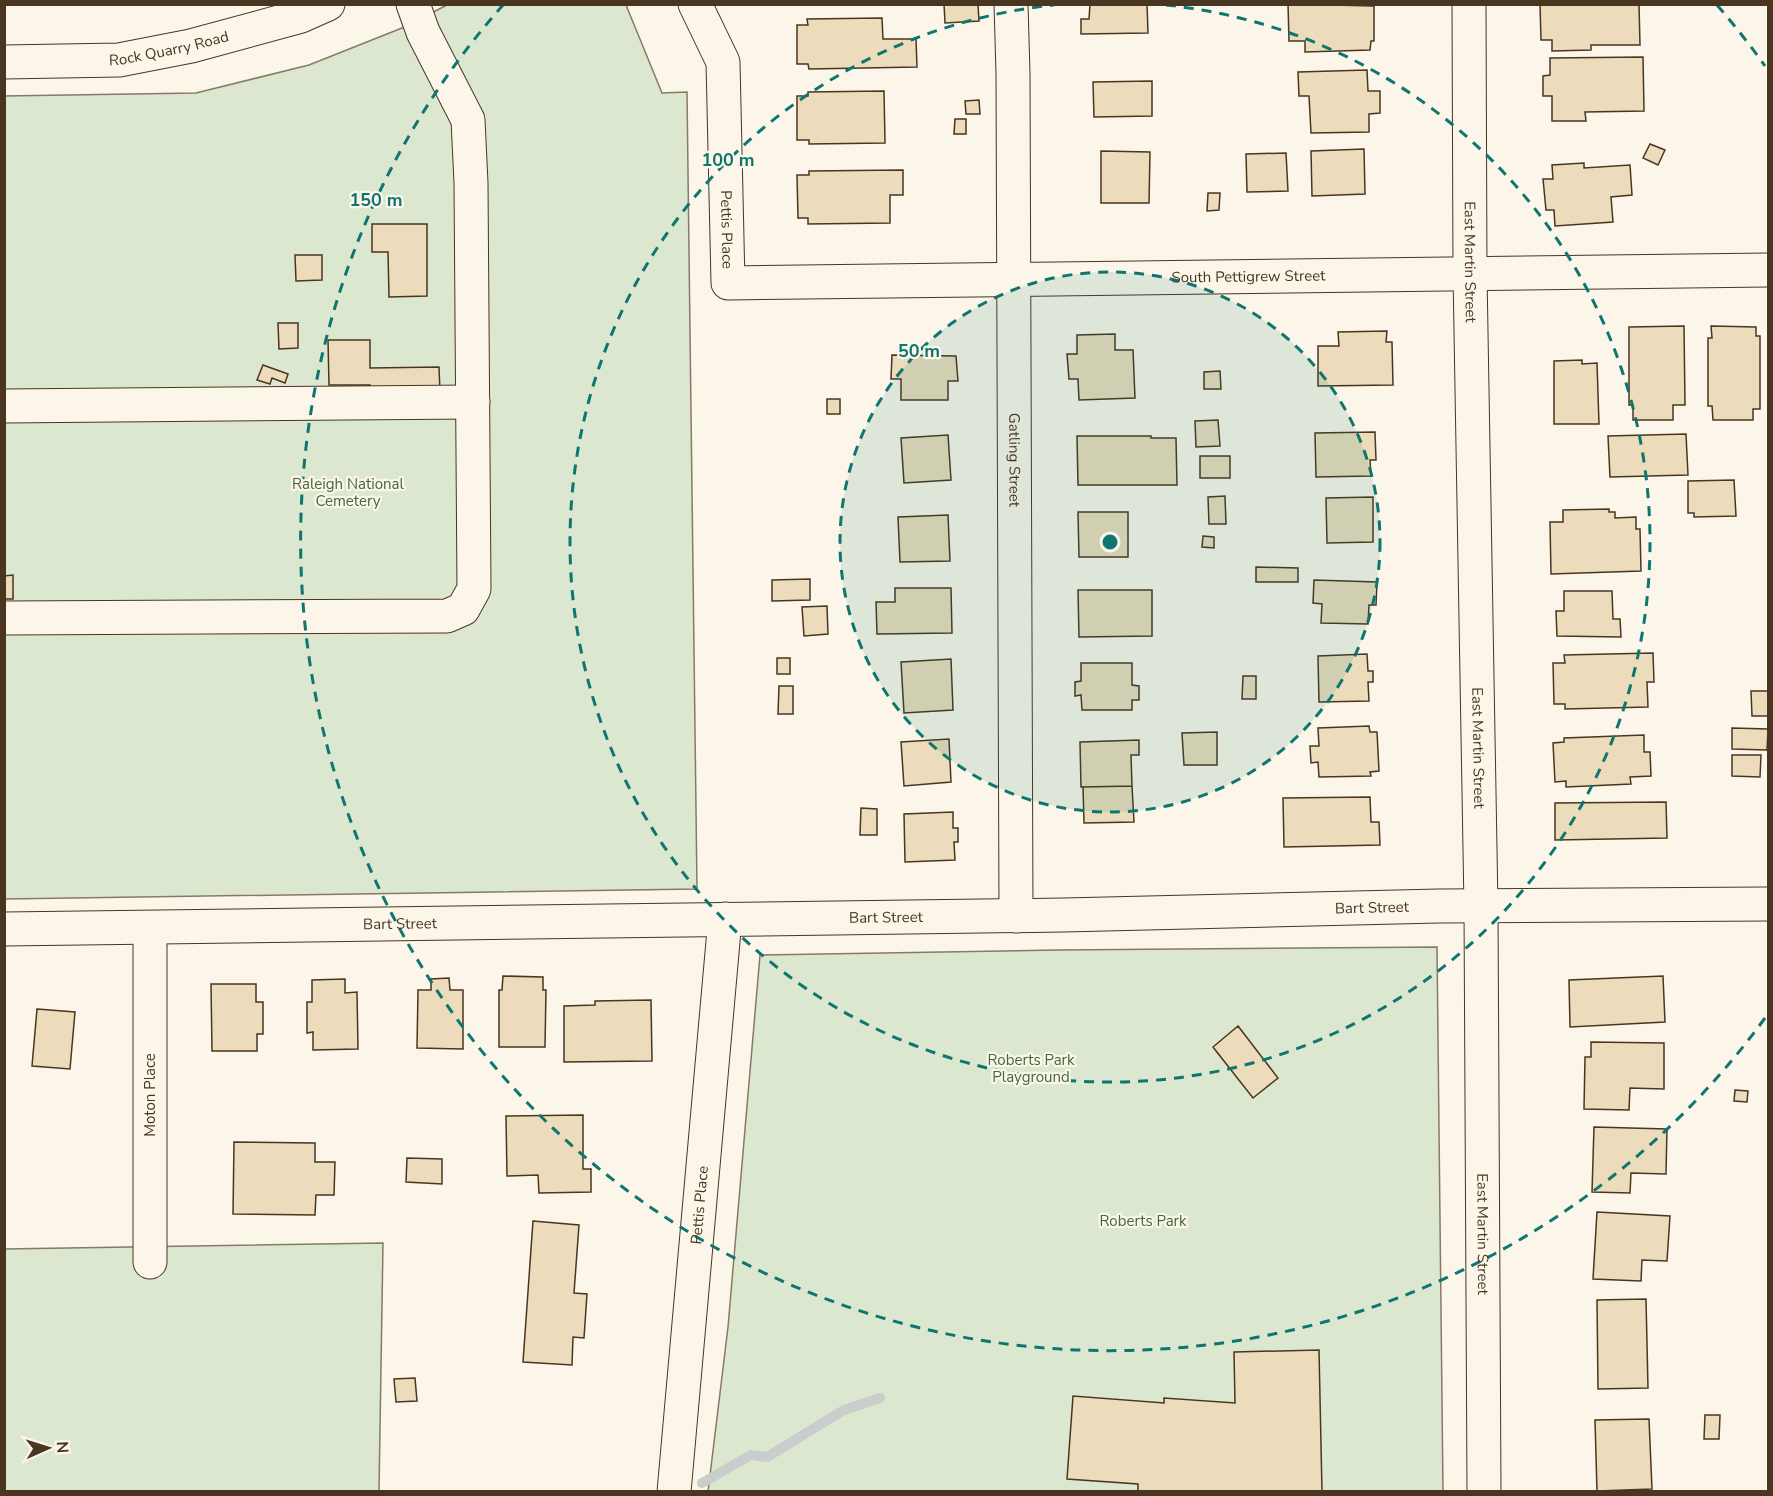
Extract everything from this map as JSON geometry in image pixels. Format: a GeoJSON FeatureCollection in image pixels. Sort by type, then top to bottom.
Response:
{"type":"FeatureCollection","features":[{"type":"Feature","properties":{"kind":"street","name":"Rock Quarry Road"},"geometry":{"type":"LineString","coordinates":[[4,62],[119,60],[191,46],[301,16],[328,4]]}},
{"type":"Feature","properties":{"kind":"street"},"geometry":{"type":"LineString","coordinates":[[4,618],[447,616],[463,609],[474,589],[471,183],[468,120],[423,32],[413,4]]}},
{"type":"Feature","properties":{"kind":"street","name":"Pettis Place"},"geometry":{"type":"LineString","coordinates":[[695,4],[723,62],[728,283]]}},
{"type":"Feature","properties":{"kind":"street","name":"Gatling Street"},"geometry":{"type":"LineString","coordinates":[[1011,4],[1016,916]]}},
{"type":"Feature","properties":{"kind":"street","name":"East Martin Street"},"geometry":{"type":"LineString","coordinates":[[1470,4],[1470,274],[1481,907],[1484,1491]]}},
{"type":"Feature","properties":{"kind":"street","name":"South Pettigrew Street"},"geometry":{"type":"LineString","coordinates":[[728,283],[1768,270]]}},
{"type":"Feature","properties":{"kind":"street"},"geometry":{"type":"LineString","coordinates":[[4,406],[473,402]]}},
{"type":"Feature","properties":{"kind":"street","name":"Bart Street"},"geometry":{"type":"LineString","coordinates":[[4,929],[1016,916],[1439,906],[1768,904]]}},
{"type":"Feature","properties":{"kind":"street","name":"Pettis Place"},"geometry":{"type":"LineString","coordinates":[[674,1491],[725,919]]}},
{"type":"Feature","properties":{"kind":"street","name":"Moton Place"},"geometry":{"type":"LineString","coordinates":[[150,928],[150,1262]]}},
{"type":"Feature","properties":{"kind":"green space","name":"Raleigh National Cemetery"},"geometry":{"type":"Polygon","coordinates":[[[447,5],[626,5],[662,93],[687,92],[697,889],[5,899],[4,96],[196,93],[309,65],[402,28],[447,5]]]}},
{"type":"Feature","properties":{"kind":"green space","name":"Roberts Park"},"geometry":{"type":"Polygon","coordinates":[[[1437,947],[1443,1491],[708,1492],[728,1327],[760,955],[1437,947]]]}},
{"type":"Feature","properties":{"kind":"green space"},"geometry":{"type":"Polygon","coordinates":[[[383,1243],[379,1491],[5,1491],[4,1249],[383,1243]]]}},
{"type":"Feature","properties":{"kind":"building"},"geometry":{"type":"Polygon","coordinates":[[[944,4],[978,4],[979,21],[945,23],[944,4]]]}},
{"type":"Feature","properties":{"kind":"building"},"geometry":{"type":"Polygon","coordinates":[[[1090,4],[1147,4],[1148,33],[1081,34],[1081,19],[1089,19],[1090,4]]]}},
{"type":"Feature","properties":{"kind":"building"},"geometry":{"type":"Polygon","coordinates":[[[1288,4],[1374,6],[1374,41],[1371,41],[1370,50],[1305,52],[1305,41],[1289,41],[1288,4]]]}},
{"type":"Feature","properties":{"kind":"building"},"geometry":{"type":"Polygon","coordinates":[[[1540,4],[1639,4],[1640,45],[1591,45],[1591,50],[1552,51],[1552,40],[1541,40],[1540,4]]]}},
{"type":"Feature","properties":{"kind":"building"},"geometry":{"type":"Polygon","coordinates":[[[882,18],[883,39],[916,39],[917,67],[809,69],[808,64],[797,64],[797,25],[808,25],[807,19],[882,18]]]}},
{"type":"Feature","properties":{"kind":"building"},"geometry":{"type":"Polygon","coordinates":[[[1643,57],[1644,111],[1585,112],[1586,121],[1552,121],[1552,96],[1543,96],[1543,76],[1550,75],[1550,58],[1643,57]]]}},
{"type":"Feature","properties":{"kind":"building"},"geometry":{"type":"Polygon","coordinates":[[[1367,70],[1368,91],[1380,91],[1380,113],[1369,114],[1369,132],[1311,133],[1309,96],[1299,96],[1298,72],[1367,70]]]}},
{"type":"Feature","properties":{"kind":"building"},"geometry":{"type":"Polygon","coordinates":[[[1152,81],[1152,116],[1094,117],[1093,82],[1152,81]]]}},
{"type":"Feature","properties":{"kind":"building"},"geometry":{"type":"Polygon","coordinates":[[[884,91],[885,143],[809,144],[809,140],[797,140],[797,96],[808,96],[808,92],[884,91]]]}},
{"type":"Feature","properties":{"kind":"building"},"geometry":{"type":"Polygon","coordinates":[[[979,100],[980,114],[966,114],[965,101],[979,100]]]}},
{"type":"Feature","properties":{"kind":"building"},"geometry":{"type":"Polygon","coordinates":[[[955,119],[966,119],[966,134],[954,134],[955,119]]]}},
{"type":"Feature","properties":{"kind":"building"},"geometry":{"type":"Polygon","coordinates":[[[1650,144],[1665,150],[1658,165],[1643,158],[1650,144]]]}},
{"type":"Feature","properties":{"kind":"building"},"geometry":{"type":"Polygon","coordinates":[[[1364,149],[1365,194],[1312,196],[1311,151],[1364,149]]]}},
{"type":"Feature","properties":{"kind":"building"},"geometry":{"type":"Polygon","coordinates":[[[1101,151],[1150,152],[1149,203],[1101,203],[1101,151]]]}},
{"type":"Feature","properties":{"kind":"building"},"geometry":{"type":"Polygon","coordinates":[[[1286,153],[1288,191],[1247,192],[1246,154],[1286,153]]]}},
{"type":"Feature","properties":{"kind":"building"},"geometry":{"type":"Polygon","coordinates":[[[1584,163],[1584,168],[1630,165],[1632,195],[1611,197],[1613,222],[1555,226],[1554,210],[1546,210],[1543,179],[1553,179],[1552,165],[1584,163]]]}},
{"type":"Feature","properties":{"kind":"building"},"geometry":{"type":"Polygon","coordinates":[[[903,170],[903,195],[890,195],[890,223],[808,224],[808,218],[798,218],[797,175],[809,175],[809,171],[903,170]]]}},
{"type":"Feature","properties":{"kind":"building"},"geometry":{"type":"Polygon","coordinates":[[[1208,193],[1220,193],[1219,210],[1207,211],[1208,193]]]}},
{"type":"Feature","properties":{"kind":"building"},"geometry":{"type":"Polygon","coordinates":[[[372,224],[427,224],[427,296],[389,297],[388,252],[372,252],[372,224]]]}},
{"type":"Feature","properties":{"kind":"building"},"geometry":{"type":"Polygon","coordinates":[[[295,255],[322,255],[322,280],[296,281],[295,255]]]}},
{"type":"Feature","properties":{"kind":"building"},"geometry":{"type":"Polygon","coordinates":[[[278,323],[298,323],[298,348],[279,349],[278,323]]]}},
{"type":"Feature","properties":{"kind":"building"},"geometry":{"type":"Polygon","coordinates":[[[1684,326],[1685,405],[1673,405],[1673,420],[1633,420],[1633,405],[1629,405],[1629,327],[1684,326]]]}},
{"type":"Feature","properties":{"kind":"building"},"geometry":{"type":"Polygon","coordinates":[[[1711,326],[1756,327],[1756,336],[1760,336],[1760,409],[1753,409],[1753,420],[1713,420],[1712,406],[1708,406],[1708,338],[1712,338],[1711,326]]]}},
{"type":"Feature","properties":{"kind":"building"},"geometry":{"type":"Polygon","coordinates":[[[1387,331],[1386,342],[1392,342],[1393,385],[1318,386],[1318,346],[1339,346],[1338,332],[1387,331]]]}},
{"type":"Feature","properties":{"kind":"building"},"geometry":{"type":"Polygon","coordinates":[[[1115,334],[1115,350],[1133,350],[1135,398],[1079,400],[1078,379],[1069,379],[1067,354],[1077,354],[1077,335],[1115,334]]]}},
{"type":"Feature","properties":{"kind":"building"},"geometry":{"type":"Polygon","coordinates":[[[328,340],[370,340],[370,368],[439,367],[440,392],[369,393],[370,385],[329,385],[328,340]]]}},
{"type":"Feature","properties":{"kind":"building"},"geometry":{"type":"Polygon","coordinates":[[[892,355],[956,356],[958,381],[948,381],[948,400],[901,400],[901,379],[891,379],[892,355]]]}},
{"type":"Feature","properties":{"kind":"building"},"geometry":{"type":"Polygon","coordinates":[[[1582,360],[1582,364],[1597,363],[1599,424],[1554,424],[1554,361],[1582,360]]]}},
{"type":"Feature","properties":{"kind":"building"},"geometry":{"type":"Polygon","coordinates":[[[263,365],[288,374],[285,383],[272,378],[270,384],[257,380],[263,365]]]}},
{"type":"Feature","properties":{"kind":"building"},"geometry":{"type":"Polygon","coordinates":[[[1220,371],[1221,389],[1204,389],[1204,372],[1220,371]]]}},
{"type":"Feature","properties":{"kind":"building"},"geometry":{"type":"Polygon","coordinates":[[[827,399],[840,399],[840,414],[827,414],[827,399]]]}},
{"type":"Feature","properties":{"kind":"building"},"geometry":{"type":"Polygon","coordinates":[[[1218,420],[1220,446],[1196,447],[1195,421],[1218,420]]]}},
{"type":"Feature","properties":{"kind":"building"},"geometry":{"type":"Polygon","coordinates":[[[1375,432],[1376,460],[1370,460],[1371,476],[1316,477],[1315,433],[1375,432]]]}},
{"type":"Feature","properties":{"kind":"building"},"geometry":{"type":"Polygon","coordinates":[[[1686,434],[1688,475],[1610,477],[1608,436],[1686,434]]]}},
{"type":"Feature","properties":{"kind":"building"},"geometry":{"type":"Polygon","coordinates":[[[948,435],[951,480],[904,483],[901,438],[948,435]]]}},
{"type":"Feature","properties":{"kind":"building"},"geometry":{"type":"Polygon","coordinates":[[[1077,436],[1176,438],[1177,485],[1078,485],[1077,436]]]}},
{"type":"Feature","properties":{"kind":"building"},"geometry":{"type":"Polygon","coordinates":[[[1200,456],[1230,456],[1230,478],[1200,478],[1200,456]]]}},
{"type":"Feature","properties":{"kind":"building"},"geometry":{"type":"Polygon","coordinates":[[[1734,480],[1736,516],[1694,517],[1694,513],[1688,513],[1688,481],[1734,480]]]}},
{"type":"Feature","properties":{"kind":"building"},"geometry":{"type":"Polygon","coordinates":[[[1225,496],[1226,524],[1209,524],[1208,497],[1225,496]]]}},
{"type":"Feature","properties":{"kind":"building"},"geometry":{"type":"Polygon","coordinates":[[[1373,497],[1373,542],[1327,543],[1326,498],[1373,497]]]}},
{"type":"Feature","properties":{"kind":"building"},"geometry":{"type":"Polygon","coordinates":[[[1609,509],[1609,512],[1615,512],[1615,518],[1636,517],[1636,529],[1640,529],[1641,571],[1551,574],[1550,522],[1563,522],[1563,510],[1609,509]]]}},
{"type":"Feature","properties":{"kind":"building"},"geometry":{"type":"Polygon","coordinates":[[[1078,512],[1128,512],[1128,557],[1079,557],[1078,512]]]}},
{"type":"Feature","properties":{"kind":"building"},"geometry":{"type":"Polygon","coordinates":[[[948,515],[950,561],[900,562],[898,517],[948,515]]]}},
{"type":"Feature","properties":{"kind":"building"},"geometry":{"type":"Polygon","coordinates":[[[1203,536],[1214,537],[1214,548],[1202,547],[1203,536]]]}},
{"type":"Feature","properties":{"kind":"building"},"geometry":{"type":"Polygon","coordinates":[[[1256,567],[1298,568],[1298,582],[1256,582],[1256,567]]]}},
{"type":"Feature","properties":{"kind":"building"},"geometry":{"type":"Polygon","coordinates":[[[13,575],[13,599],[4,599],[4,576],[13,575]]]}},
{"type":"Feature","properties":{"kind":"building"},"geometry":{"type":"Polygon","coordinates":[[[810,579],[810,600],[772,601],[772,580],[810,579]]]}},
{"type":"Feature","properties":{"kind":"building"},"geometry":{"type":"Polygon","coordinates":[[[1314,580],[1377,582],[1376,605],[1369,605],[1368,624],[1321,623],[1322,604],[1313,603],[1314,580]]]}},
{"type":"Feature","properties":{"kind":"building"},"geometry":{"type":"Polygon","coordinates":[[[895,588],[951,588],[952,633],[877,634],[876,602],[895,602],[895,588]]]}},
{"type":"Feature","properties":{"kind":"building"},"geometry":{"type":"Polygon","coordinates":[[[1078,590],[1152,590],[1152,636],[1079,637],[1078,590]]]}},
{"type":"Feature","properties":{"kind":"building"},"geometry":{"type":"Polygon","coordinates":[[[1564,591],[1612,591],[1613,619],[1620,619],[1621,637],[1557,636],[1556,611],[1564,611],[1564,591]]]}},
{"type":"Feature","properties":{"kind":"building"},"geometry":{"type":"Polygon","coordinates":[[[827,606],[828,634],[804,636],[802,607],[827,606]]]}},
{"type":"Feature","properties":{"kind":"building"},"geometry":{"type":"Polygon","coordinates":[[[1653,653],[1654,682],[1647,682],[1648,707],[1565,709],[1565,704],[1554,704],[1553,663],[1565,663],[1564,655],[1653,653]]]}},
{"type":"Feature","properties":{"kind":"building"},"geometry":{"type":"Polygon","coordinates":[[[1367,654],[1368,671],[1373,671],[1373,682],[1368,682],[1369,701],[1319,702],[1318,656],[1367,654]]]}},
{"type":"Feature","properties":{"kind":"building"},"geometry":{"type":"Polygon","coordinates":[[[777,658],[790,658],[790,674],[777,674],[777,658]]]}},
{"type":"Feature","properties":{"kind":"building"},"geometry":{"type":"Polygon","coordinates":[[[951,659],[953,710],[904,713],[901,662],[951,659]]]}},
{"type":"Feature","properties":{"kind":"building"},"geometry":{"type":"Polygon","coordinates":[[[1081,663],[1132,663],[1132,685],[1139,686],[1139,700],[1132,700],[1132,710],[1082,710],[1081,695],[1075,696],[1075,682],[1081,681],[1081,663]]]}},
{"type":"Feature","properties":{"kind":"building"},"geometry":{"type":"Polygon","coordinates":[[[1243,676],[1256,676],[1256,699],[1242,699],[1243,676]]]}},
{"type":"Feature","properties":{"kind":"building"},"geometry":{"type":"Polygon","coordinates":[[[779,686],[793,686],[793,714],[778,714],[779,686]]]}},
{"type":"Feature","properties":{"kind":"building"},"geometry":{"type":"Polygon","coordinates":[[[1751,691],[1768,691],[1768,716],[1752,716],[1751,691]]]}},
{"type":"Feature","properties":{"kind":"building"},"geometry":{"type":"Polygon","coordinates":[[[1369,726],[1370,732],[1377,732],[1379,771],[1370,772],[1371,776],[1319,777],[1318,762],[1311,763],[1310,746],[1319,746],[1318,728],[1369,726]]]}},
{"type":"Feature","properties":{"kind":"building"},"geometry":{"type":"Polygon","coordinates":[[[1732,728],[1768,729],[1767,750],[1732,749],[1732,728]]]}},
{"type":"Feature","properties":{"kind":"building"},"geometry":{"type":"Polygon","coordinates":[[[1217,732],[1217,765],[1184,765],[1182,733],[1217,732]]]}},
{"type":"Feature","properties":{"kind":"building"},"geometry":{"type":"Polygon","coordinates":[[[1644,735],[1644,752],[1650,752],[1651,776],[1630,777],[1631,784],[1566,787],[1566,781],[1555,782],[1553,743],[1564,742],[1564,738],[1644,735]]]}},
{"type":"Feature","properties":{"kind":"building"},"geometry":{"type":"Polygon","coordinates":[[[949,739],[951,782],[904,786],[901,742],[949,739]]]}},
{"type":"Feature","properties":{"kind":"building"},"geometry":{"type":"Polygon","coordinates":[[[1139,740],[1139,755],[1131,755],[1132,786],[1081,787],[1080,742],[1139,740]]]}},
{"type":"Feature","properties":{"kind":"building"},"geometry":{"type":"Polygon","coordinates":[[[1732,755],[1761,755],[1760,777],[1732,776],[1732,755]]]}},
{"type":"Feature","properties":{"kind":"building"},"geometry":{"type":"Polygon","coordinates":[[[1132,786],[1134,822],[1084,823],[1083,787],[1132,786]]]}},
{"type":"Feature","properties":{"kind":"building"},"geometry":{"type":"Polygon","coordinates":[[[1370,797],[1371,822],[1379,822],[1380,845],[1284,847],[1283,798],[1370,797]]]}},
{"type":"Feature","properties":{"kind":"building"},"geometry":{"type":"Polygon","coordinates":[[[1666,802],[1667,838],[1555,840],[1555,803],[1666,802]]]}},
{"type":"Feature","properties":{"kind":"building"},"geometry":{"type":"Polygon","coordinates":[[[861,808],[877,809],[877,835],[860,835],[861,808]]]}},
{"type":"Feature","properties":{"kind":"building"},"geometry":{"type":"Polygon","coordinates":[[[953,812],[953,828],[958,828],[958,842],[954,842],[955,860],[905,862],[904,814],[953,812]]]}},
{"type":"Feature","properties":{"kind":"building"},"geometry":{"type":"Polygon","coordinates":[[[503,976],[543,977],[543,990],[546,990],[545,1047],[499,1047],[499,990],[502,990],[503,976]]]}},
{"type":"Feature","properties":{"kind":"building"},"geometry":{"type":"Polygon","coordinates":[[[1663,976],[1665,1022],[1570,1027],[1569,980],[1663,976]]]}},
{"type":"Feature","properties":{"kind":"building"},"geometry":{"type":"Polygon","coordinates":[[[449,978],[450,990],[463,990],[463,1049],[417,1048],[418,990],[431,990],[431,979],[449,978]]]}},
{"type":"Feature","properties":{"kind":"building"},"geometry":{"type":"Polygon","coordinates":[[[345,979],[345,993],[357,992],[358,1049],[313,1050],[313,1032],[307,1033],[307,1002],[312,1002],[312,980],[345,979]]]}},
{"type":"Feature","properties":{"kind":"building"},"geometry":{"type":"Polygon","coordinates":[[[211,984],[256,984],[256,1002],[263,1002],[263,1034],[257,1034],[257,1051],[212,1051],[211,984]]]}},
{"type":"Feature","properties":{"kind":"building"},"geometry":{"type":"Polygon","coordinates":[[[651,1000],[652,1061],[564,1062],[564,1006],[595,1005],[595,1001],[651,1000]]]}},
{"type":"Feature","properties":{"kind":"building"},"geometry":{"type":"Polygon","coordinates":[[[37,1009],[75,1012],[70,1069],[32,1066],[37,1009]]]}},
{"type":"Feature","properties":{"kind":"building"},"geometry":{"type":"Polygon","coordinates":[[[1238,1026],[1278,1078],[1253,1098],[1213,1047],[1238,1026]]]}},
{"type":"Feature","properties":{"kind":"building"},"geometry":{"type":"Polygon","coordinates":[[[1591,1042],[1664,1043],[1664,1089],[1630,1088],[1629,1110],[1584,1109],[1585,1057],[1591,1057],[1591,1042]]]}},
{"type":"Feature","properties":{"kind":"building"},"geometry":{"type":"Polygon","coordinates":[[[1735,1090],[1748,1091],[1747,1102],[1734,1101],[1735,1090]]]}},
{"type":"Feature","properties":{"kind":"building"},"geometry":{"type":"Polygon","coordinates":[[[583,1115],[583,1169],[591,1169],[591,1192],[539,1193],[538,1175],[507,1176],[506,1116],[583,1115]]]}},
{"type":"Feature","properties":{"kind":"building"},"geometry":{"type":"Polygon","coordinates":[[[1594,1127],[1667,1129],[1666,1174],[1631,1173],[1630,1193],[1592,1192],[1594,1127]]]}},
{"type":"Feature","properties":{"kind":"building"},"geometry":{"type":"Polygon","coordinates":[[[234,1142],[315,1143],[315,1162],[335,1162],[334,1195],[316,1195],[315,1215],[233,1214],[234,1142]]]}},
{"type":"Feature","properties":{"kind":"building"},"geometry":{"type":"Polygon","coordinates":[[[407,1158],[442,1159],[442,1184],[406,1182],[407,1158]]]}},
{"type":"Feature","properties":{"kind":"building"},"geometry":{"type":"Polygon","coordinates":[[[1597,1212],[1670,1216],[1667,1261],[1642,1260],[1641,1281],[1593,1279],[1597,1212]]]}},
{"type":"Feature","properties":{"kind":"building"},"geometry":{"type":"Polygon","coordinates":[[[533,1221],[579,1225],[574,1293],[587,1294],[584,1338],[573,1337],[572,1365],[523,1362],[533,1221]]]}},
{"type":"Feature","properties":{"kind":"building"},"geometry":{"type":"Polygon","coordinates":[[[1646,1299],[1648,1388],[1598,1389],[1597,1300],[1646,1299]]]}},
{"type":"Feature","properties":{"kind":"building"},"geometry":{"type":"Polygon","coordinates":[[[1319,1350],[1322,1492],[1138,1492],[1138,1484],[1067,1479],[1073,1396],[1164,1403],[1164,1398],[1235,1403],[1234,1352],[1319,1350]]]}},
{"type":"Feature","properties":{"kind":"building"},"geometry":{"type":"Polygon","coordinates":[[[415,1378],[417,1401],[396,1402],[394,1379],[415,1378]]]}},
{"type":"Feature","properties":{"kind":"building"},"geometry":{"type":"Polygon","coordinates":[[[1705,1415],[1720,1415],[1719,1439],[1704,1439],[1705,1415]]]}},
{"type":"Feature","properties":{"kind":"building"},"geometry":{"type":"Polygon","coordinates":[[[1649,1419],[1652,1489],[1597,1491],[1595,1420],[1649,1419]]]}},
{"type":"Feature","properties":{"kind":"waterway"},"geometry":{"type":"LineString","coordinates":[[702,1483],[751,1455],[767,1457],[844,1410],[880,1398]]}},
{"type":"Feature","properties":{"kind":"park label","name":"Roberts Park Playground"},"geometry":{"type":"Point","coordinates":[1031,1068]}}]}
